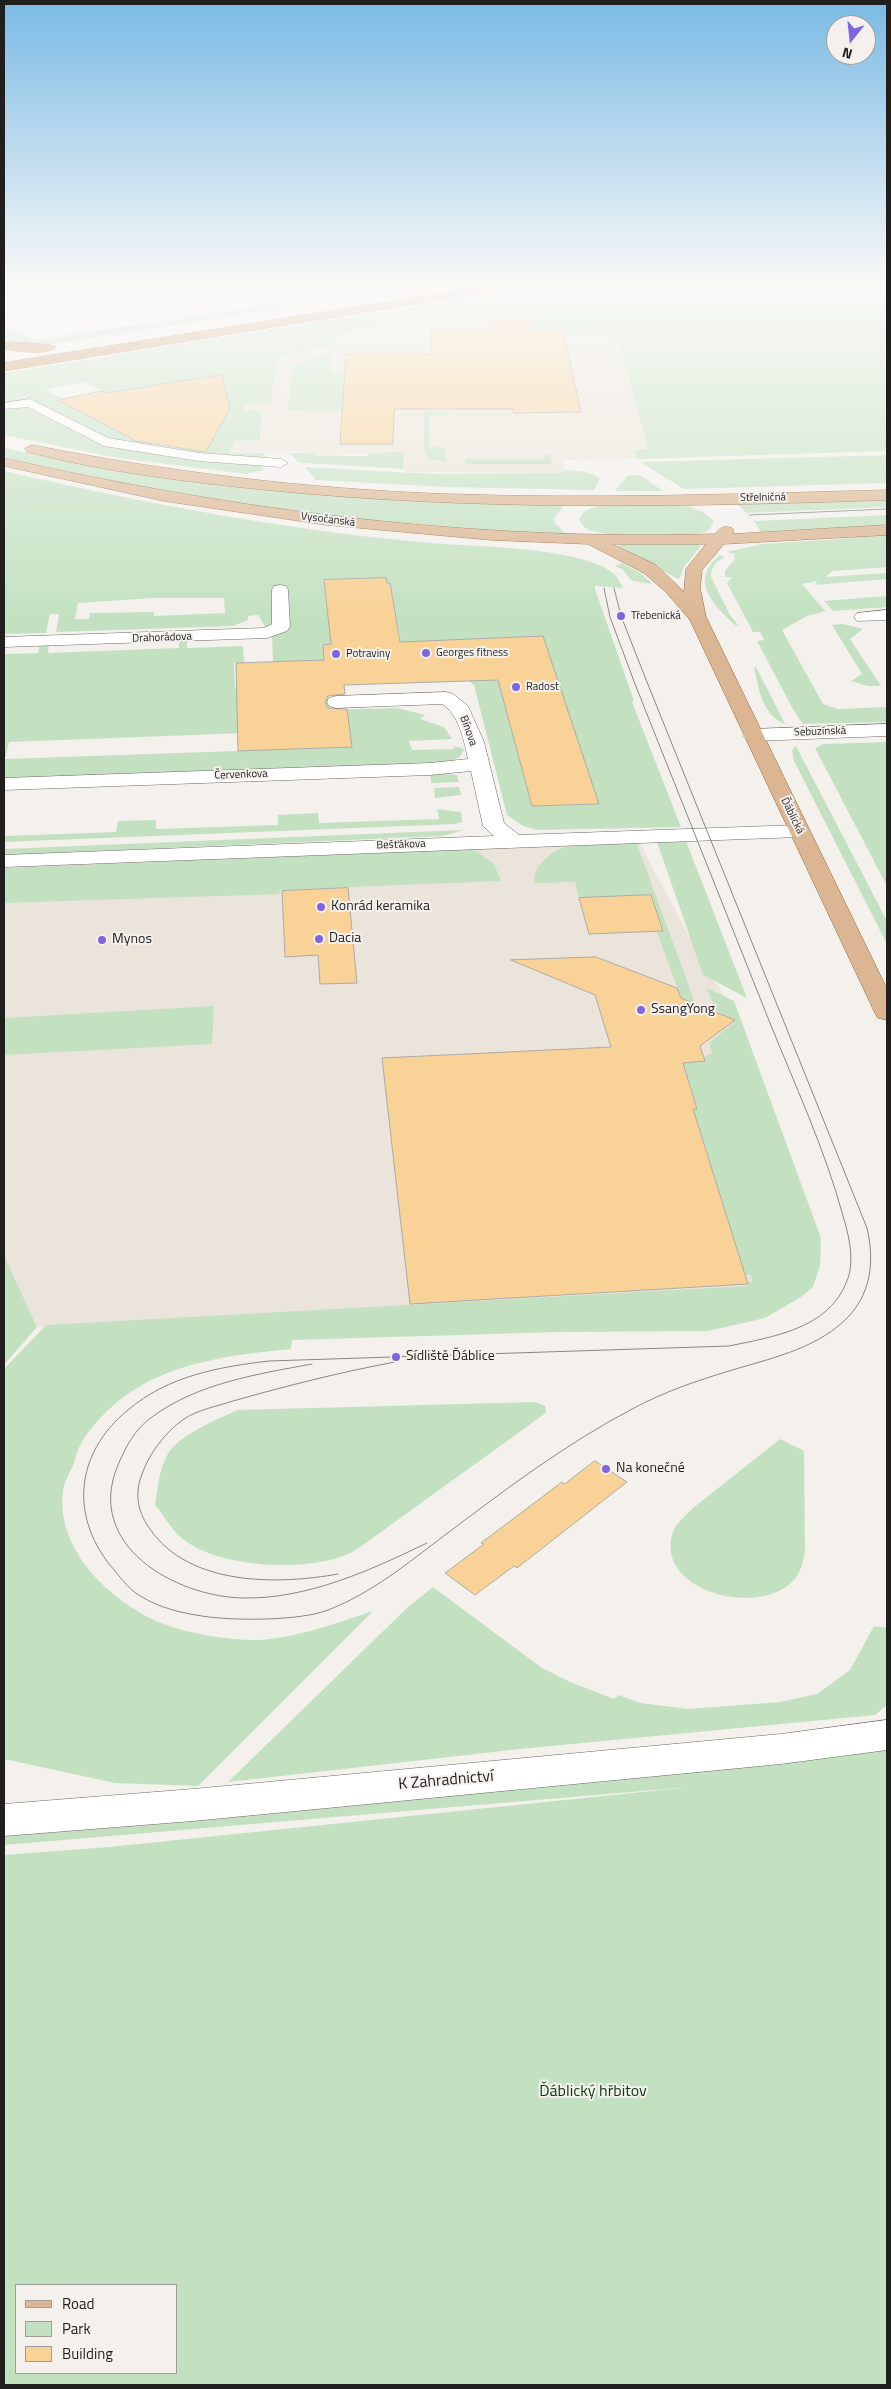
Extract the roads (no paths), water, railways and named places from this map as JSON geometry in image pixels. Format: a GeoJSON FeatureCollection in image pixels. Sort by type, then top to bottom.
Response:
{"type":"FeatureCollection","features":[{"type":"Feature","properties":{"kind":"main road"},"geometry":{"type":"LineString","coordinates":[[20,447],[137,468],[271,486],[434,497],[585,502]]}},
{"type":"Feature","properties":{"kind":"main road","name":"Vysočanská"},"geometry":{"type":"LineString","coordinates":[[4,462],[128,490],[288,515],[452,532],[591,540],[719,539]]}},
{"type":"Feature","properties":{"kind":"main road","name":"Střelničná"},"geometry":{"type":"LineString","coordinates":[[585,502],[887,495]]}},
{"type":"Feature","properties":{"kind":"main road"},"geometry":{"type":"LineString","coordinates":[[694,500],[724,516],[729,524],[694,569],[692,588],[698,619]]}},
{"type":"Feature","properties":{"kind":"main road"},"geometry":{"type":"LineString","coordinates":[[585,502],[567,520],[571,527],[591,540],[650,569],[672,588],[698,619]]}},
{"type":"Feature","properties":{"kind":"main road"},"geometry":{"type":"LineString","coordinates":[[719,539],[887,530]]}},
{"type":"Feature","properties":{"kind":"main road","name":"Ďáblická"},"geometry":{"type":"LineString","coordinates":[[698,619],[887,1013]]}},
{"type":"Feature","properties":{"kind":"street"},"geometry":{"type":"LineString","coordinates":[[8,406],[33,400],[104,442],[199,457],[281,463]]}},
{"type":"Feature","properties":{"kind":"street","name":"Drahorádova"},"geometry":{"type":"LineString","coordinates":[[4,642],[267,633],[281,627],[280,590]]}},
{"type":"Feature","properties":{"kind":"street"},"geometry":{"type":"LineString","coordinates":[[863,617],[887,615]]}},
{"type":"Feature","properties":{"kind":"street","name":"Bínova"},"geometry":{"type":"LineString","coordinates":[[336,702],[446,698],[459,706],[474,742],[494,826],[512,840]]}},
{"type":"Feature","properties":{"kind":"street","name":"Sebuzínská"},"geometry":{"type":"LineString","coordinates":[[753,735],[887,730]]}},
{"type":"Feature","properties":{"kind":"street","name":"Červenkova"},"geometry":{"type":"LineString","coordinates":[[4,784],[421,769],[478,764]]}},
{"type":"Feature","properties":{"kind":"street","name":"Bešťákova"},"geometry":{"type":"LineString","coordinates":[[4,861],[799,830]]}},
{"type":"Feature","properties":{"kind":"street","name":"K Zahradnictví"},"geometry":{"type":"LineString","coordinates":[[4,1820],[202,1804],[781,1749],[887,1735]]}},
{"type":"Feature","properties":{"kind":"tram line"},"geometry":{"type":"LineString","coordinates":[[749,515],[887,509]]}},
{"type":"Feature","properties":{"kind":"tram line"},"geometry":{"type":"LineString","coordinates":[[604,588],[610,617],[635,684],[808,1116],[836,1191],[849,1240],[851,1265],[847,1281],[839,1297],[827,1310],[813,1320],[780,1334],[729,1346],[269,1361],[231,1366],[177,1381],[143,1398],[110,1427],[97,1446],[88,1467],[84,1488],[85,1509],[90,1530],[100,1551],[131,1589],[138,1595],[156,1604],[171,1610],[215,1618],[266,1619],[316,1614],[344,1603],[389,1577],[514,1484],[585,1436],[645,1402],[669,1392],[704,1379],[774,1358],[818,1339],[844,1321],[860,1301],[865,1290],[869,1278],[871,1253],[867,1228],[647,682],[621,616],[614,588]]}},
{"type":"Feature","properties":{"kind":"tram line"},"geometry":{"type":"LineString","coordinates":[[338,1574],[314,1578],[262,1580],[236,1577],[211,1571],[187,1562],[167,1548],[146,1523],[138,1499],[140,1480],[147,1462],[163,1438],[184,1419],[195,1413],[293,1385],[395,1362]]}},
{"type":"Feature","properties":{"kind":"tram line"},"geometry":{"type":"LineString","coordinates":[[312,1364],[250,1376],[209,1388],[170,1405],[146,1422],[136,1432],[124,1451],[118,1465],[111,1494],[114,1519],[125,1542],[142,1561],[165,1577],[190,1588],[217,1595],[244,1598],[292,1594],[315,1588],[361,1573],[427,1543]]}},
{"type":"Feature","properties":{"kind":"place","name":"Třebenická"},"geometry":{"type":"Point","coordinates":[621,616]}},
{"type":"Feature","properties":{"kind":"place","name":"Georges fitness"},"geometry":{"type":"Point","coordinates":[426,653]}},
{"type":"Feature","properties":{"kind":"place","name":"Potraviny"},"geometry":{"type":"Point","coordinates":[336,654]}},
{"type":"Feature","properties":{"kind":"place","name":"Radost"},"geometry":{"type":"Point","coordinates":[516,687]}},
{"type":"Feature","properties":{"kind":"place","name":"Konrád keramika"},"geometry":{"type":"Point","coordinates":[321,907]}},
{"type":"Feature","properties":{"kind":"place","name":"Dacia"},"geometry":{"type":"Point","coordinates":[319,939]}},
{"type":"Feature","properties":{"kind":"place","name":"Mynos"},"geometry":{"type":"Point","coordinates":[102,940]}},
{"type":"Feature","properties":{"kind":"place","name":"SsangYong"},"geometry":{"type":"Point","coordinates":[641,1010]}},
{"type":"Feature","properties":{"kind":"place","name":"Sídliště Ďáblice"},"geometry":{"type":"Point","coordinates":[396,1357]}},
{"type":"Feature","properties":{"kind":"place","name":"Na konečné"},"geometry":{"type":"Point","coordinates":[606,1469]}},
{"type":"Feature","properties":{"kind":"park label","name":"Ďáblický hřbitov"},"geometry":{"type":"Point","coordinates":[593,2092]}}]}
